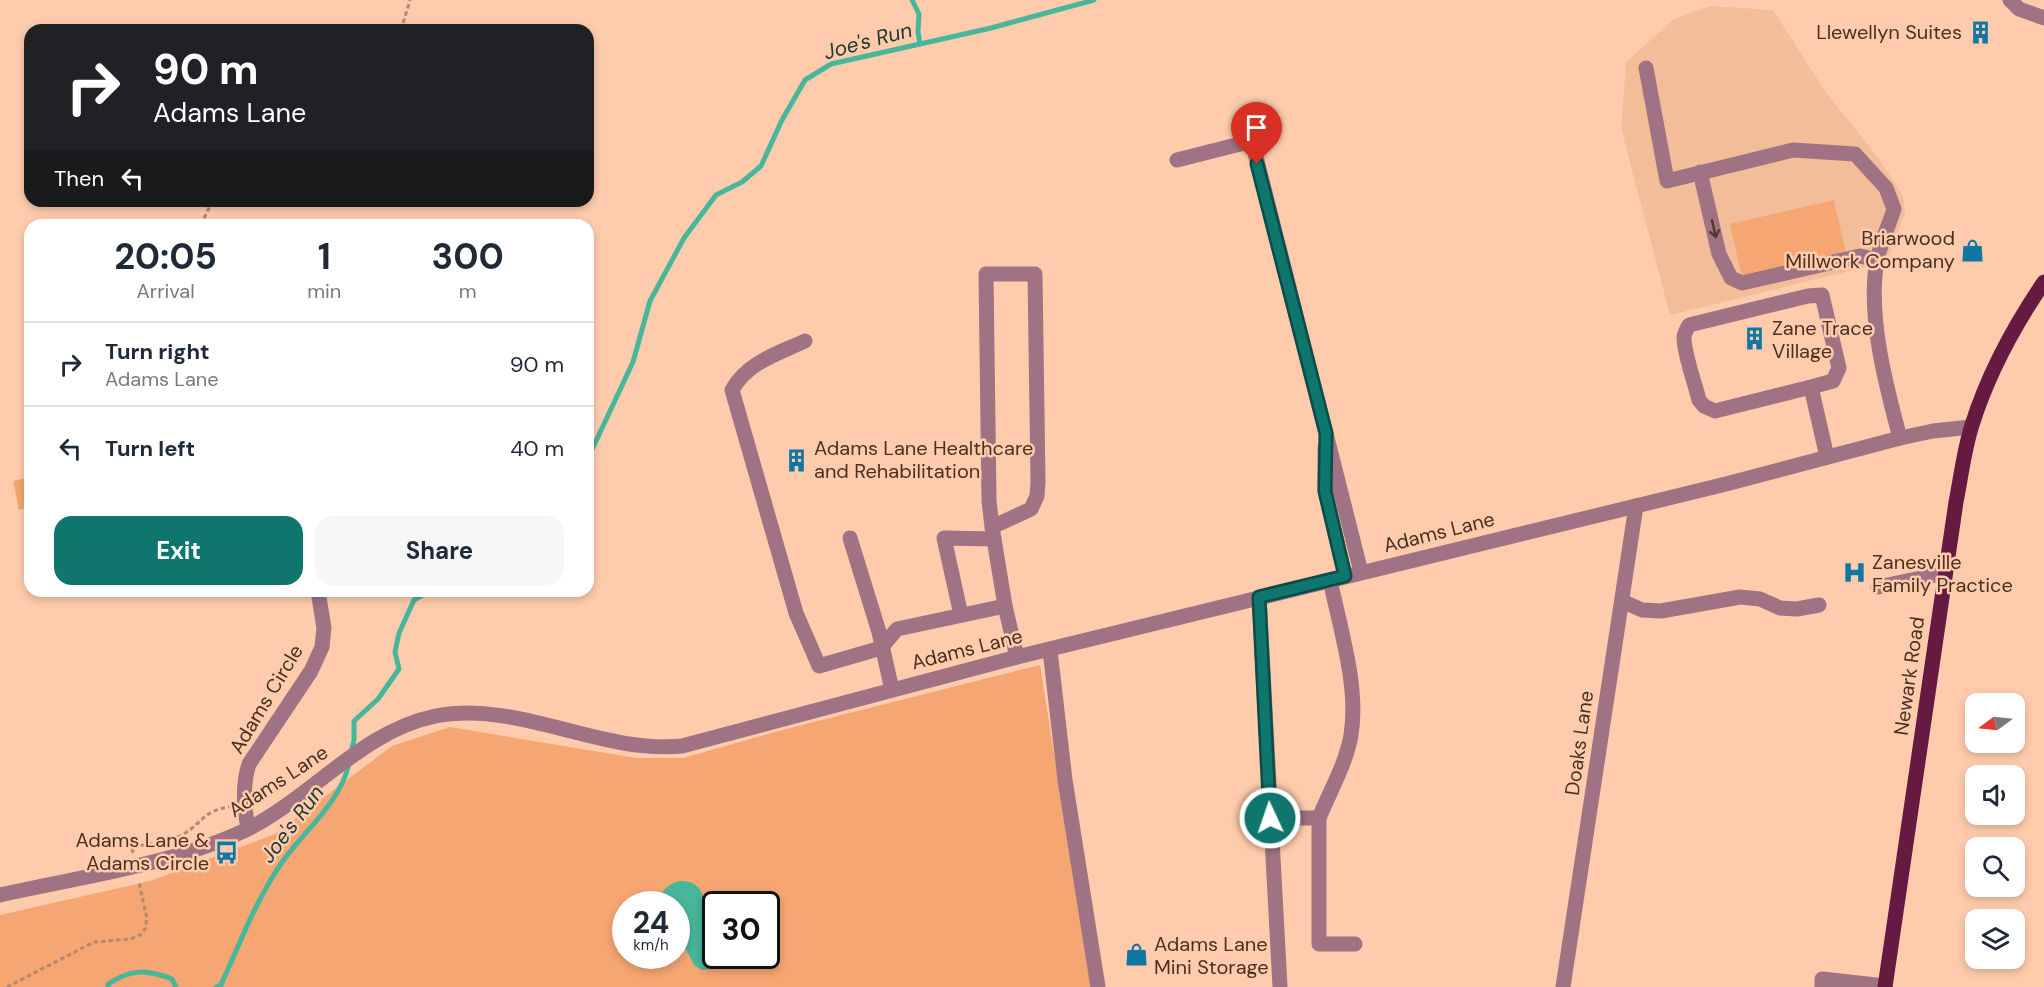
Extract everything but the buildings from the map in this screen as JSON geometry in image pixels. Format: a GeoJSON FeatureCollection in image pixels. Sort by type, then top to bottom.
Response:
{"type":"FeatureCollection","features":[{"type":"Feature","properties":{"kind":"main road","name":"Newark Road"},"geometry":{"type":"LineString","coordinates":[[1885,987],[1945,573],[1971,427],[2005,347],[2044,282]]}},
{"type":"Feature","properties":{"kind":"street"},"geometry":{"type":"LineString","coordinates":[[2010,0],[2019,9],[2044,18]]}},
{"type":"Feature","properties":{"kind":"street"},"geometry":{"type":"LineString","coordinates":[[1646,68],[1667,181],[1793,150],[1855,154],[1886,188],[1894,208],[1877,260],[1874,289],[1887,390],[1900,438]]}},
{"type":"Feature","properties":{"kind":"street"},"geometry":{"type":"LineString","coordinates":[[1177,160],[1252,141],[1361,572]]}},
{"type":"Feature","properties":{"kind":"street"},"geometry":{"type":"LineString","coordinates":[[1700,172],[1719,254],[1731,278],[1742,284],[1860,256],[1877,260]]}},
{"type":"Feature","properties":{"kind":"street"},"geometry":{"type":"LineString","coordinates":[[961,615],[944,538],[993,533],[1031,509],[1036,496],[1038,482],[1035,274],[986,274],[989,501],[993,533],[1005,606],[1017,657]]}},
{"type":"Feature","properties":{"kind":"street"},"geometry":{"type":"LineString","coordinates":[[1822,295],[1839,368],[1833,381],[1811,387],[1715,411],[1704,406],[1699,400],[1685,346],[1686,330],[1689,325],[1808,296],[1822,295]]}},
{"type":"Feature","properties":{"kind":"street"},"geometry":{"type":"LineString","coordinates":[[805,341],[751,367],[739,377],[732,390],[796,613],[819,666],[881,648],[897,630],[1005,606]]}},
{"type":"Feature","properties":{"kind":"street"},"geometry":{"type":"LineString","coordinates":[[1811,387],[1827,457]]}},
{"type":"Feature","properties":{"kind":"street","name":"Adams Lane"},"geometry":{"type":"LineString","coordinates":[[0,895],[187,853],[248,829],[290,803],[387,734],[412,722],[459,713],[505,717],[637,745],[664,748],[682,746],[1017,657],[1636,506],[1900,438],[1933,431],[1971,427]]}},
{"type":"Feature","properties":{"kind":"street"},"geometry":{"type":"LineString","coordinates":[[1326,433],[1325,491],[1354,709],[1351,737],[1319,818],[1319,944],[1356,944]]}},
{"type":"Feature","properties":{"kind":"street","name":"Doaks Lane"},"geometry":{"type":"LineString","coordinates":[[1563,987],[1636,506]]}},
{"type":"Feature","properties":{"kind":"street"},"geometry":{"type":"LineString","coordinates":[[850,538],[879,632],[892,690]]}},
{"type":"Feature","properties":{"kind":"street"},"geometry":{"type":"LineString","coordinates":[[1878,587],[1945,573]]}},
{"type":"Feature","properties":{"kind":"street","name":"Adams Circle"},"geometry":{"type":"LineString","coordinates":[[248,829],[243,781],[249,764],[311,671],[322,647],[324,628],[319,597]]}},
{"type":"Feature","properties":{"kind":"street"},"geometry":{"type":"LineString","coordinates":[[1259,597],[1280,987]]}},
{"type":"Feature","properties":{"kind":"street"},"geometry":{"type":"LineString","coordinates":[[1622,601],[1642,610],[1661,611],[1740,597],[1760,599],[1780,608],[1797,609],[1818,605]]}},
{"type":"Feature","properties":{"kind":"street"},"geometry":{"type":"LineString","coordinates":[[1050,650],[1065,780],[1098,987]]}},
{"type":"Feature","properties":{"kind":"street"},"geometry":{"type":"LineString","coordinates":[[1270,818],[1319,818]]}},
{"type":"Feature","properties":{"kind":"street"},"geometry":{"type":"LineString","coordinates":[[1822,987],[1822,979],[1885,987]]}},
{"type":"Feature","properties":{"kind":"path"},"geometry":{"type":"LineString","coordinates":[[403,24],[410,0]]}},
{"type":"Feature","properties":{"kind":"path"},"geometry":{"type":"LineString","coordinates":[[134,858],[132,848],[179,836],[208,813],[232,807]]}},
{"type":"Feature","properties":{"kind":"path"},"geometry":{"type":"LineString","coordinates":[[7,987],[94,942],[131,939],[142,934],[147,919],[138,878]]}},
{"type":"Feature","properties":{"kind":"shaded area"},"geometry":{"type":"Polygon","coordinates":[[[1710,6],[1773,10],[1827,94],[1877,156],[1903,196],[1905,213],[1887,262],[1670,315],[1621,128],[1626,62],[1674,19],[1710,6]]]}},
{"type":"Feature","properties":{"kind":"shaded area"},"geometry":{"type":"Polygon","coordinates":[[[1834,200],[1846,253],[1742,277],[1730,224],[1834,200]]]}},
{"type":"Feature","properties":{"kind":"shaded area"},"geometry":{"type":"Polygon","coordinates":[[[24,478],[24,509],[19,510],[13,481],[24,478]]]}},
{"type":"Feature","properties":{"kind":"shaded area"},"geometry":{"type":"Polygon","coordinates":[[[1040,665],[1091,987],[0,987],[0,915],[150,881],[275,834],[392,746],[450,727],[636,758],[683,758],[790,728],[1040,665]]]}},
{"type":"Feature","properties":{"kind":"water"},"geometry":{"type":"Polygon","coordinates":[[[680,881],[689,882],[702,893],[702,969],[710,969],[702,970],[694,965],[690,957],[690,891],[664,891],[680,881]]]}},
{"type":"Feature","properties":{"kind":"waterway"},"geometry":{"type":"LineString","coordinates":[[912,0],[919,14],[920,44]]}},
{"type":"Feature","properties":{"kind":"waterway","name":"Joe's Run"},"geometry":{"type":"LineString","coordinates":[[594,445],[633,362],[650,301],[684,238],[716,195],[742,182],[761,166],[782,120],[805,80],[831,64],[991,28],[1094,0]]}},
{"type":"Feature","properties":{"kind":"waterway","name":"Joe's Run"},"geometry":{"type":"LineString","coordinates":[[351,752],[354,740],[354,721],[378,699],[399,669],[395,652],[399,633],[414,600],[419,597]]}},
{"type":"Feature","properties":{"kind":"waterway","name":"Joe's Run"},"geometry":{"type":"LineString","coordinates":[[216,987],[221,985],[267,886],[284,859],[336,795],[349,764]]}},
{"type":"Feature","properties":{"kind":"waterway","name":"Joe's Run"},"geometry":{"type":"LineString","coordinates":[[108,987],[108,984],[124,975],[139,972],[154,973],[172,979],[176,987]]}},
{"type":"Feature","properties":{"kind":"place","name":"Llewellyn Suites"},"geometry":{"type":"Point","coordinates":[1980,32]}},
{"type":"Feature","properties":{"kind":"place","name":"Briarwood Millwork Company"},"geometry":{"type":"Point","coordinates":[1973,250]}},
{"type":"Feature","properties":{"kind":"place","name":"Zane Trace Village"},"geometry":{"type":"Point","coordinates":[1754,339]}},
{"type":"Feature","properties":{"kind":"place","name":"Adams Lane Healthcare and Rehabilitation"},"geometry":{"type":"Point","coordinates":[796,460]}},
{"type":"Feature","properties":{"kind":"place","name":"Zanesville Family Practice"},"geometry":{"type":"Point","coordinates":[1854,573]}},
{"type":"Feature","properties":{"kind":"place","name":"Adams Lane & Adams Circle"},"geometry":{"type":"Point","coordinates":[227,852]}},
{"type":"Feature","properties":{"kind":"place","name":"Adams Lane Mini Storage"},"geometry":{"type":"Point","coordinates":[1136,955]}},
{"type":"Feature","properties":{"kind":"route"},"geometry":{"type":"LineString","coordinates":[[1257,164],[1326,433],[1325,491],[1345,576],[1259,597],[1270,818]]}}]}
